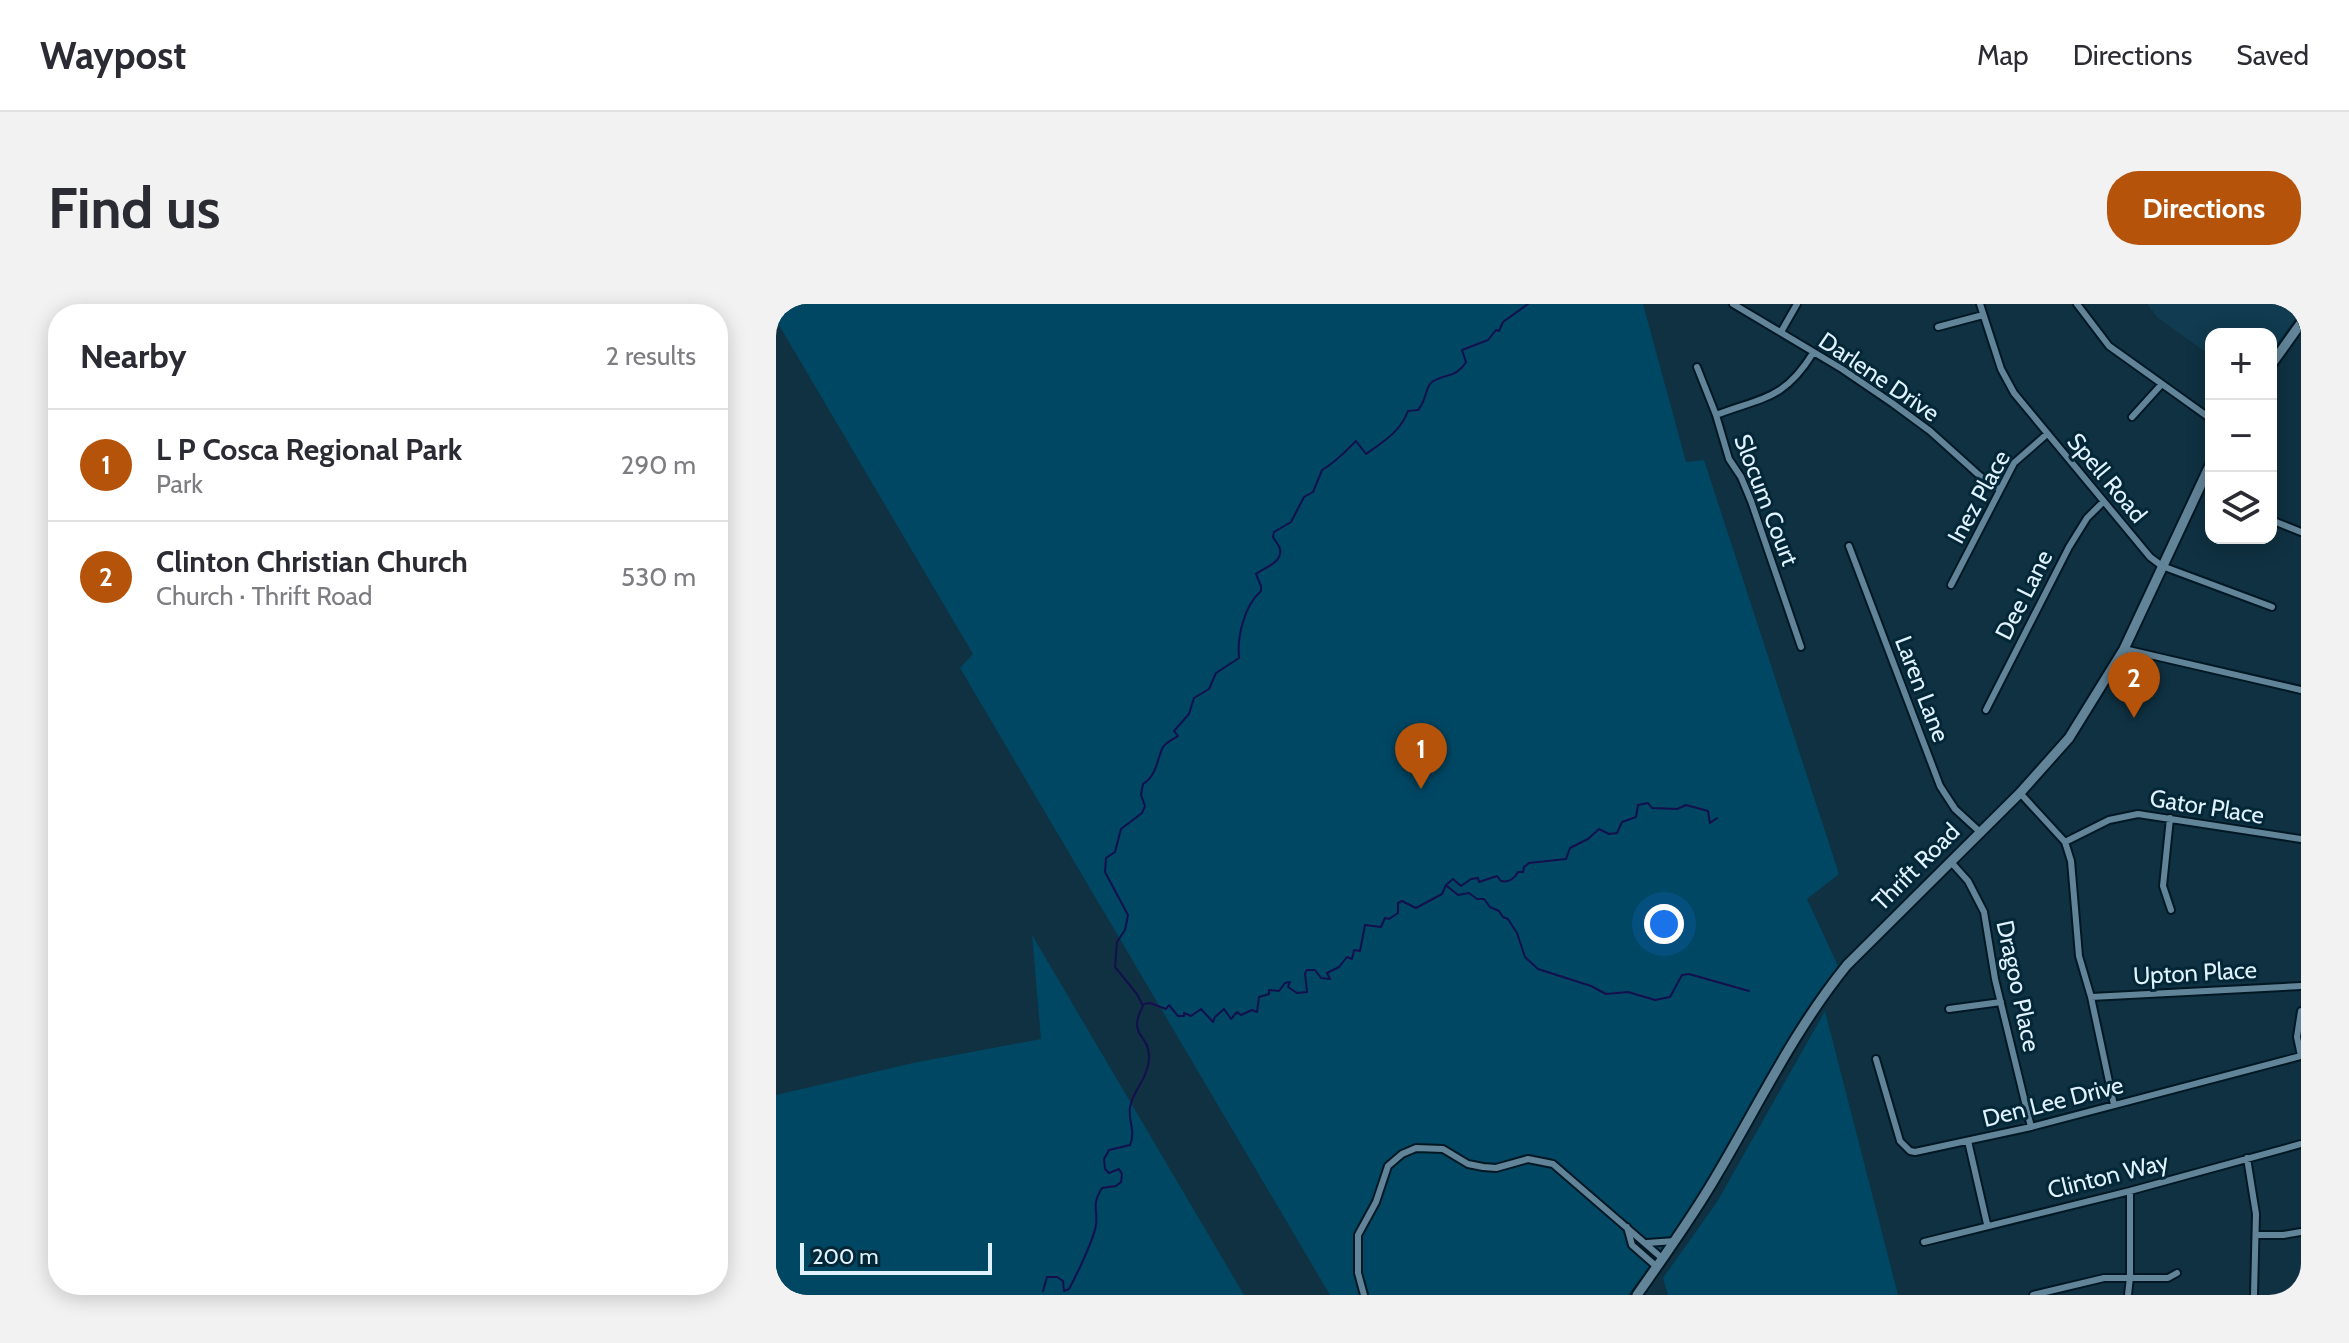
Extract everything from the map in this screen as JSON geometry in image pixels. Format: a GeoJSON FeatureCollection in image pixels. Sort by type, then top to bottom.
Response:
{"type":"FeatureCollection","features":[{"type":"Feature","properties":{"kind":"street","name":"Darlene Drive"},"geometry":{"type":"LineString","coordinates":[[1733,304],[1842,369],[1911,417],[1999,489]]}},
{"type":"Feature","properties":{"kind":"street"},"geometry":{"type":"LineString","coordinates":[[1781,332],[1797,304]]}},
{"type":"Feature","properties":{"kind":"street","name":"Spell Road"},"geometry":{"type":"LineString","coordinates":[[1980,304],[2005,379],[2150,557],[2162,566],[2272,607]]}},
{"type":"Feature","properties":{"kind":"street"},"geometry":{"type":"LineString","coordinates":[[2077,304],[2109,346],[2205,415]]}},
{"type":"Feature","properties":{"kind":"street"},"geometry":{"type":"LineString","coordinates":[[1938,327],[1983,315]]}},
{"type":"Feature","properties":{"kind":"street"},"geometry":{"type":"LineString","coordinates":[[2277,357],[2301,323]]}},
{"type":"Feature","properties":{"kind":"street"},"geometry":{"type":"LineString","coordinates":[[1716,415],[1778,393],[1800,374],[1813,353]]}},
{"type":"Feature","properties":{"kind":"street","name":"Slocum Court"},"geometry":{"type":"LineString","coordinates":[[1697,367],[1729,459],[1751,501],[1801,647]]}},
{"type":"Feature","properties":{"kind":"street"},"geometry":{"type":"LineString","coordinates":[[2132,417],[2161,385]]}},
{"type":"Feature","properties":{"kind":"street","name":"Inez Place"},"geometry":{"type":"LineString","coordinates":[[1951,585],[1999,489],[2019,457],[2047,434]]}},
{"type":"Feature","properties":{"kind":"street","name":"Thrift Road"},"geometry":{"type":"LineString","coordinates":[[1637,1295],[1719,1171],[1797,1032],[1823,994],[1847,965],[2020,793],[2069,738],[2124,649],[2207,472]]}},
{"type":"Feature","properties":{"kind":"street","name":"Dee Lane"},"geometry":{"type":"LineString","coordinates":[[1986,710],[2073,539],[2103,502]]}},
{"type":"Feature","properties":{"kind":"street"},"geometry":{"type":"LineString","coordinates":[[2277,522],[2299,531],[2301,521]]}},
{"type":"Feature","properties":{"kind":"street","name":"Laren Lane"},"geometry":{"type":"LineString","coordinates":[[1849,546],[1940,786],[1955,809],[1980,832]]}},
{"type":"Feature","properties":{"kind":"street"},"geometry":{"type":"LineString","coordinates":[[2124,649],[2301,690]]}},
{"type":"Feature","properties":{"kind":"street"},"geometry":{"type":"LineString","coordinates":[[2020,793],[2065,842],[2073,870],[2079,956],[2114,1105]]}},
{"type":"Feature","properties":{"kind":"street","name":"Gator Place"},"geometry":{"type":"LineString","coordinates":[[2065,842],[2123,815],[2146,814],[2301,839]]}},
{"type":"Feature","properties":{"kind":"street"},"geometry":{"type":"LineString","coordinates":[[2170,818],[2163,886],[2171,910]]}},
{"type":"Feature","properties":{"kind":"street","name":"Dragoo Place"},"geometry":{"type":"LineString","coordinates":[[1951,862],[1968,881],[1984,912],[2001,1002],[2031,1127]]}},
{"type":"Feature","properties":{"kind":"street","name":"Upton Place"},"geometry":{"type":"LineString","coordinates":[[2091,997],[2301,986]]}},
{"type":"Feature","properties":{"kind":"street"},"geometry":{"type":"LineString","coordinates":[[1949,1009],[2001,1002]]}},
{"type":"Feature","properties":{"kind":"street"},"geometry":{"type":"LineString","coordinates":[[2301,1011],[2297,1037],[2301,1056]]}},
{"type":"Feature","properties":{"kind":"street","name":"Den Lee Drive"},"geometry":{"type":"LineString","coordinates":[[1876,1059],[1898,1135],[1906,1148],[1915,1152],[2031,1127],[2301,1056]]}},
{"type":"Feature","properties":{"kind":"street"},"geometry":{"type":"LineString","coordinates":[[1968,1141],[1987,1224]]}},
{"type":"Feature","properties":{"kind":"street","name":"Clinton Way"},"geometry":{"type":"LineString","coordinates":[[1924,1242],[2130,1191],[2301,1144]]}},
{"type":"Feature","properties":{"kind":"street"},"geometry":{"type":"LineString","coordinates":[[1364,1295],[1358,1273],[1358,1235],[1376,1202],[1388,1166],[1402,1154],[1416,1148],[1443,1149],[1468,1164],[1483,1167],[1496,1168],[1528,1159],[1546,1161],[1559,1167],[1644,1242],[1660,1263]]}},
{"type":"Feature","properties":{"kind":"street"},"geometry":{"type":"LineString","coordinates":[[2247,1158],[2255,1200],[2254,1295]]}},
{"type":"Feature","properties":{"kind":"street"},"geometry":{"type":"LineString","coordinates":[[2128,1295],[2130,1191]]}},
{"type":"Feature","properties":{"kind":"street"},"geometry":{"type":"LineString","coordinates":[[1627,1227],[1632,1245],[1660,1263]]}},
{"type":"Feature","properties":{"kind":"street"},"geometry":{"type":"LineString","coordinates":[[2256,1235],[2301,1232]]}},
{"type":"Feature","properties":{"kind":"street"},"geometry":{"type":"LineString","coordinates":[[1644,1242],[1675,1241]]}},
{"type":"Feature","properties":{"kind":"street"},"geometry":{"type":"LineString","coordinates":[[2033,1295],[2093,1279],[2168,1278],[2177,1273]]}},
{"type":"Feature","properties":{"kind":"shaded area"},"geometry":{"type":"Polygon","coordinates":[[[776,304],[1643,304],[1686,462],[1704,460],[1839,874],[1807,899],[1838,966],[1787,1040],[1705,1185],[1628,1295],[1330,1295],[960,668],[973,654],[776,320],[776,304]]]}},
{"type":"Feature","properties":{"kind":"shaded area"},"geometry":{"type":"Polygon","coordinates":[[[2147,304],[2301,304],[2301,310],[2277,344],[2277,328],[2205,328],[2205,352],[2158,318],[2147,304]]]}},
{"type":"Feature","properties":{"kind":"shaded area"},"geometry":{"type":"Polygon","coordinates":[[[1032,935],[1244,1295],[776,1295],[776,1095],[913,1063],[1041,1039],[1032,935]]]}},
{"type":"Feature","properties":{"kind":"shaded area"},"geometry":{"type":"Polygon","coordinates":[[[1825,1011],[1898,1295],[1668,1295],[1663,1278],[1717,1202],[1825,1011]]]}},
{"type":"Feature","properties":{"kind":"waterway"},"geometry":{"type":"LineString","coordinates":[[1043,1291],[1047,1277],[1057,1277],[1063,1281],[1064,1291],[1069,1289],[1095,1231],[1099,1194],[1102,1188],[1121,1182],[1119,1169],[1109,1173],[1105,1169],[1104,1159],[1109,1150],[1130,1145],[1130,1107],[1148,1066],[1149,1051],[1137,1024],[1143,1006],[1115,967],[1117,942],[1125,930],[1128,915],[1105,872],[1106,858],[1115,852],[1121,829],[1142,813],[1145,806],[1141,795],[1143,784],[1153,773],[1163,747],[1178,736],[1174,731],[1189,714],[1194,698],[1209,689],[1216,673],[1239,658],[1243,622],[1250,605],[1261,591],[1256,574],[1276,561],[1280,554],[1274,532],[1291,522],[1304,497],[1313,492],[1322,470],[1356,441],[1366,454],[1385,440],[1401,424],[1408,411],[1418,410],[1432,382],[1462,367],[1466,362],[1462,350],[1488,340],[1496,330],[1499,331],[1503,322],[1528,304]]}},
{"type":"Feature","properties":{"kind":"waterway"},"geometry":{"type":"LineString","coordinates":[[1144,1004],[1166,1009],[1169,1005],[1178,1016],[1184,1016],[1184,1013],[1191,1016],[1201,1009],[1213,1022],[1224,1009],[1231,1019],[1237,1012],[1241,1015],[1252,1010],[1257,1012],[1259,997],[1269,994],[1269,990],[1279,991],[1285,983],[1290,982],[1288,987],[1297,993],[1307,992],[1307,970],[1315,970],[1321,978],[1330,979],[1327,973],[1339,967],[1347,957],[1352,959],[1354,950],[1360,951],[1365,925],[1381,927],[1385,918],[1398,913],[1398,903],[1402,901],[1416,908],[1442,894],[1453,879],[1461,886],[1478,878],[1479,882],[1497,876],[1501,881],[1507,881],[1518,872],[1523,872],[1529,863],[1566,859],[1570,848],[1599,829],[1609,834],[1617,833],[1622,822],[1636,817],[1638,805],[1648,803],[1652,808],[1677,809],[1686,805],[1708,811],[1710,823],[1717,818]]}},
{"type":"Feature","properties":{"kind":"waterway"},"geometry":{"type":"LineString","coordinates":[[1447,886],[1458,895],[1469,893],[1477,899],[1484,899],[1508,919],[1517,933],[1525,957],[1538,969],[1606,994],[1628,992],[1655,1000],[1670,997],[1682,975],[1689,974],[1749,991]]}},
{"type":"Feature","properties":{"kind":"place","name":"Clinton Christian Church"},"geometry":{"type":"Point","coordinates":[2134,718]}},
{"type":"Feature","properties":{"kind":"place","name":"L P Cosca Regional Park"},"geometry":{"type":"Point","coordinates":[1421,789]}}]}
